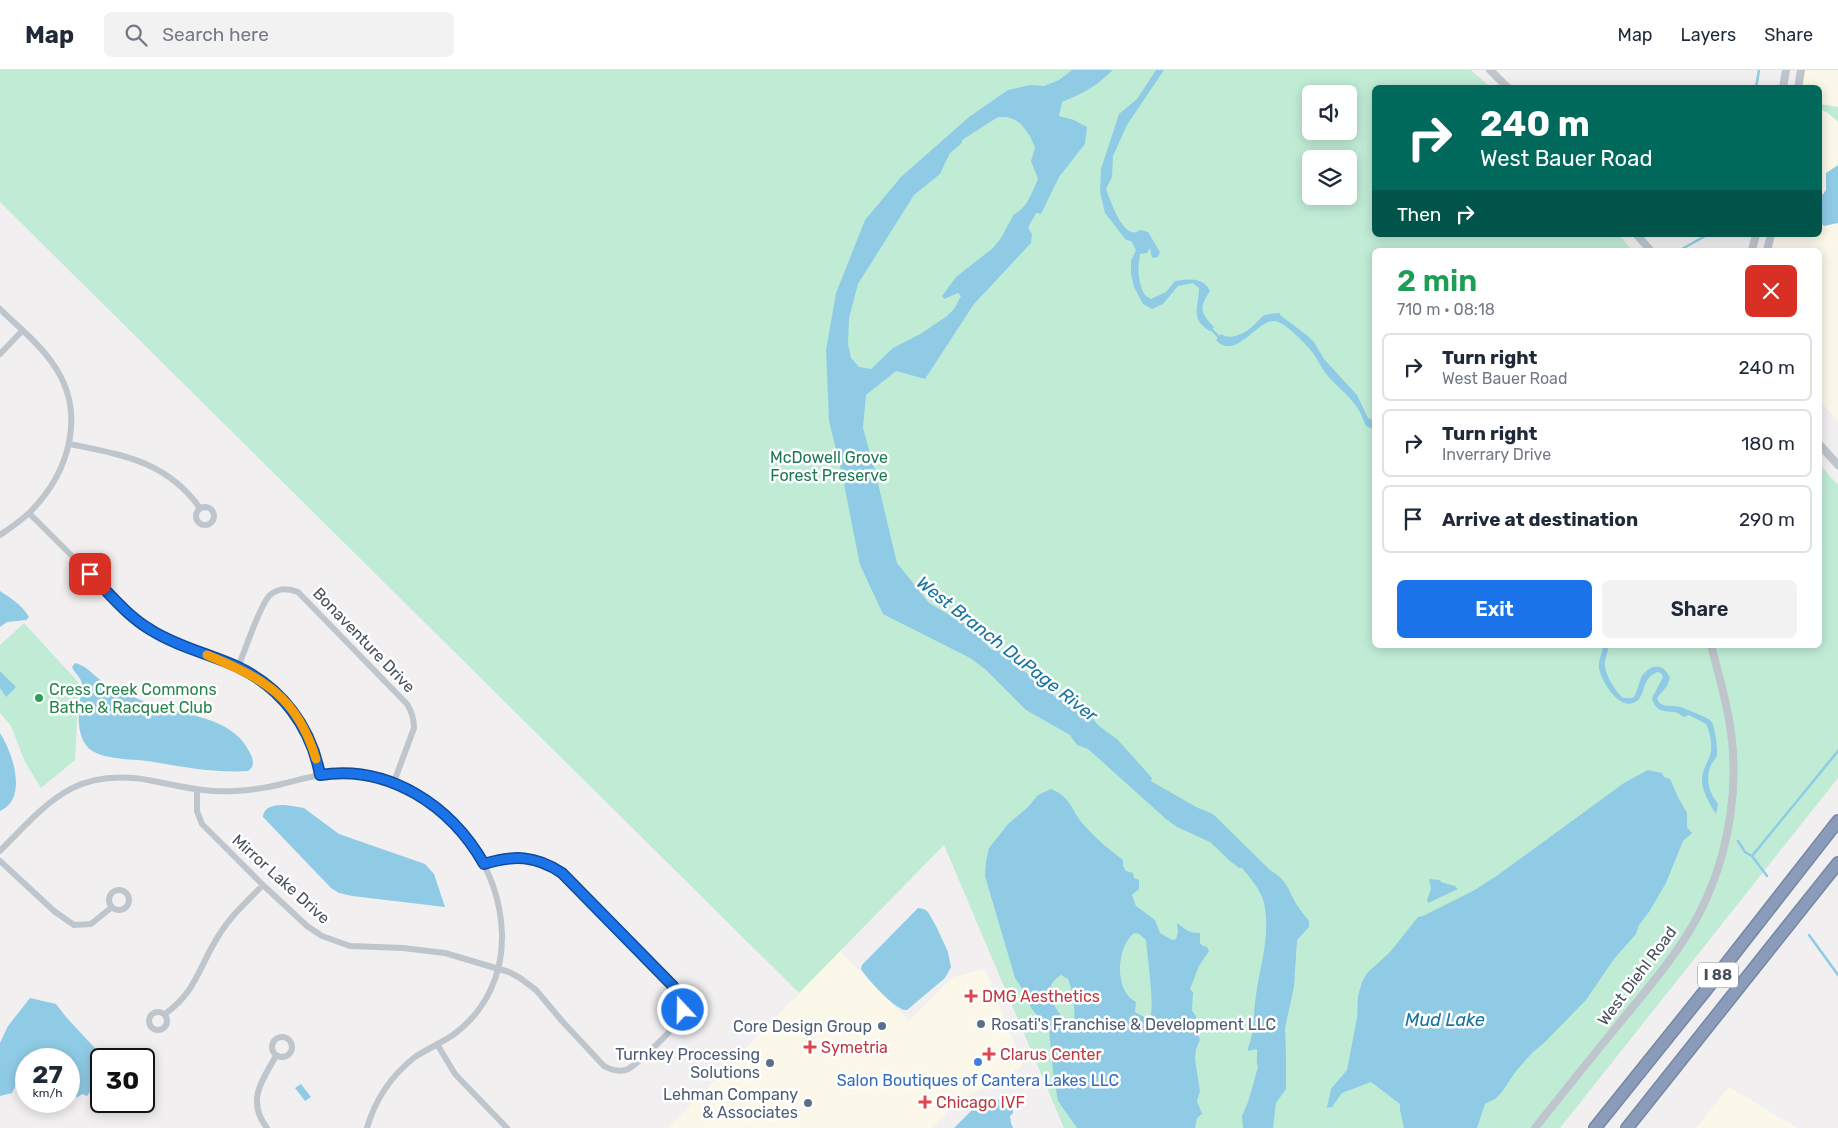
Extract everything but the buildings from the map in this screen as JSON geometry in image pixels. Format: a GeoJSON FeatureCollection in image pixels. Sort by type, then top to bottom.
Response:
{"type":"FeatureCollection","features":[{"type":"Feature","properties":{"kind":"highway","name":"I 88"},"geometry":{"type":"LineString","coordinates":[[1595,1128],[1706,991],[1838,821]]}},
{"type":"Feature","properties":{"kind":"highway","name":"I 88"},"geometry":{"type":"LineString","coordinates":[[1627,1128],[1838,863]]}},
{"type":"Feature","properties":{"kind":"street"},"geometry":{"type":"LineString","coordinates":[[1490,70],[1505,85]]}},
{"type":"Feature","properties":{"kind":"street"},"geometry":{"type":"LineString","coordinates":[[1784,85],[1786,70]]}},
{"type":"Feature","properties":{"kind":"street"},"geometry":{"type":"LineString","coordinates":[[1798,85],[1800,70]]}},
{"type":"Feature","properties":{"kind":"street"},"geometry":{"type":"LineString","coordinates":[[1638,237],[1648,248]]}},
{"type":"Feature","properties":{"kind":"street"},"geometry":{"type":"LineString","coordinates":[[0,309],[53,364],[65,385],[71,407],[72,424],[70,444],[56,479],[29,513],[0,535]]}},
{"type":"Feature","properties":{"kind":"street"},"geometry":{"type":"LineString","coordinates":[[0,354],[22,331]]}},
{"type":"Feature","properties":{"kind":"street"},"geometry":{"type":"LineString","coordinates":[[70,444],[122,455],[151,465],[184,488],[200,508]]}},
{"type":"Feature","properties":{"kind":"street"},"geometry":{"type":"LineString","coordinates":[[1822,447],[1838,465]]}},
{"type":"Feature","properties":{"kind":"street"},"geometry":{"type":"LineString","coordinates":[[29,513],[139,623],[162,636],[238,667],[267,685],[291,708],[310,741],[320,775]]}},
{"type":"Feature","properties":{"kind":"street","name":"Bonaventure Drive"},"geometry":{"type":"LineString","coordinates":[[238,667],[268,598],[280,590],[287,589],[298,592],[411,710],[414,728],[394,782]]}},
{"type":"Feature","properties":{"kind":"street","name":"West Diehl Road"},"geometry":{"type":"LineString","coordinates":[[1535,1128],[1680,946],[1706,898],[1717,872],[1731,812],[1733,752],[1724,697],[1712,648]]}},
{"type":"Feature","properties":{"kind":"street"},"geometry":{"type":"LineString","coordinates":[[0,850],[41,809],[62,792],[84,782],[111,776],[131,777],[197,790],[233,792],[320,775],[357,774],[394,782],[434,805],[453,821],[467,837],[484,864],[493,886],[501,919],[502,948],[499,968],[494,984],[482,1007],[465,1026],[414,1058],[389,1083],[378,1099],[367,1128]]}},
{"type":"Feature","properties":{"kind":"street","name":"Mirror Lake Drive"},"geometry":{"type":"LineString","coordinates":[[197,790],[197,811],[202,824],[307,926],[334,941],[363,947],[403,948],[445,953],[499,968],[530,984],[589,1052],[604,1066],[611,1070],[624,1070],[634,1066],[680,1019],[683,1010],[682,998],[673,986],[562,873],[547,864],[529,858],[508,858],[484,864]]}},
{"type":"Feature","properties":{"kind":"street"},"geometry":{"type":"LineString","coordinates":[[0,861],[54,912],[74,926],[91,924],[112,907]]}},
{"type":"Feature","properties":{"kind":"street"},"geometry":{"type":"LineString","coordinates":[[165,1014],[187,995],[218,935],[240,908],[263,885]]}},
{"type":"Feature","properties":{"kind":"street"},"geometry":{"type":"LineString","coordinates":[[437,1044],[455,1074],[507,1128]]}},
{"type":"Feature","properties":{"kind":"street"},"geometry":{"type":"LineString","coordinates":[[267,1128],[259,1115],[257,1094],[262,1080],[276,1056]]}},
{"type":"Feature","properties":{"kind":"shaded area"},"geometry":{"type":"Polygon","coordinates":[[[1804,70],[1838,70],[1838,421],[1822,403],[1822,248],[1772,248],[1775,237],[1822,237],[1822,85],[1801,85],[1804,70]]]}},
{"type":"Feature","properties":{"kind":"shaded area"},"geometry":{"type":"Polygon","coordinates":[[[840,951],[909,1021],[953,977],[985,969],[1023,1066],[959,1101],[931,1128],[668,1128],[840,951]]]}},
{"type":"Feature","properties":{"kind":"shaded area"},"geometry":{"type":"Polygon","coordinates":[[[1729,1087],[1797,1128],[1696,1128],[1729,1087]]]}},
{"type":"Feature","properties":{"kind":"green space","name":"McDowell Grove Forest Preserve"},"geometry":{"type":"Polygon","coordinates":[[[0,70],[1471,70],[1488,85],[1372,85],[1372,237],[1621,237],[1630,248],[1372,248],[1372,648],[1822,648],[1822,467],[1838,485],[1838,778],[1560,1128],[1064,1128],[944,845],[799,993],[0,202],[0,70]]]}},
{"type":"Feature","properties":{"kind":"green space"},"geometry":{"type":"Polygon","coordinates":[[[1822,104],[1838,107],[1838,122],[1822,110],[1822,104]]]}},
{"type":"Feature","properties":{"kind":"green space","name":"Cress Creek Commons Bathe & Racquet Club"},"geometry":{"type":"Polygon","coordinates":[[[24,623],[79,683],[75,760],[41,788],[25,762],[11,726],[0,713],[0,645],[24,623]]]}},
{"type":"Feature","properties":{"kind":"water"},"geometry":{"type":"Polygon","coordinates":[[[1072,70],[1113,70],[1089,89],[1062,102],[1059,116],[1074,120],[1087,127],[1085,144],[1059,177],[1041,214],[1036,213],[1028,228],[1032,234],[1031,243],[974,304],[925,379],[896,371],[866,395],[863,428],[897,563],[929,603],[972,628],[992,650],[1000,651],[1058,699],[1083,706],[1098,725],[1118,740],[1152,778],[1151,781],[1196,807],[1213,814],[1270,870],[1284,881],[1297,905],[1309,921],[1309,927],[1297,940],[1294,987],[1285,1028],[1286,1089],[1276,1103],[1273,1128],[1243,1128],[1242,1116],[1258,1067],[1257,1049],[1248,1051],[1248,1048],[1253,1029],[1256,995],[1266,938],[1266,915],[1263,898],[1258,889],[1242,868],[1239,868],[1230,861],[1210,842],[1177,827],[1166,819],[1088,749],[1077,745],[1070,735],[1026,710],[985,669],[970,658],[883,614],[860,565],[842,474],[829,421],[826,350],[836,293],[865,220],[901,177],[969,117],[1008,90],[1030,85],[1044,86],[1059,80],[1072,70]],[[998,117],[962,140],[962,143],[950,153],[940,174],[914,195],[858,284],[849,318],[848,344],[851,358],[859,367],[871,369],[893,348],[922,333],[947,316],[954,309],[961,296],[958,293],[944,299],[942,296],[956,277],[993,248],[1001,238],[1014,214],[1023,208],[1029,199],[1038,179],[1031,161],[1035,148],[1030,136],[1021,124],[1007,117],[998,117]]]}},
{"type":"Feature","properties":{"kind":"water"},"geometry":{"type":"Polygon","coordinates":[[[1156,70],[1164,70],[1127,125],[1113,156],[1112,177],[1106,189],[1114,210],[1123,225],[1128,230],[1134,232],[1140,230],[1148,232],[1160,252],[1158,257],[1152,258],[1150,248],[1147,253],[1140,254],[1139,280],[1145,295],[1151,299],[1166,292],[1175,281],[1195,280],[1204,283],[1210,291],[1204,302],[1203,310],[1214,327],[1210,331],[1199,322],[1197,317],[1199,288],[1193,283],[1178,286],[1163,304],[1152,309],[1143,304],[1134,287],[1131,274],[1131,261],[1136,250],[1131,241],[1126,240],[1105,213],[1100,192],[1101,169],[1119,114],[1137,99],[1156,70]]]}},
{"type":"Feature","properties":{"kind":"water"},"geometry":{"type":"Polygon","coordinates":[[[1838,165],[1838,223],[1824,226],[1822,224],[1822,195],[1826,190],[1826,173],[1838,165]]]}},
{"type":"Feature","properties":{"kind":"water"},"geometry":{"type":"Polygon","coordinates":[[[1280,313],[1280,315],[1314,342],[1324,359],[1357,395],[1368,418],[1372,420],[1372,429],[1366,426],[1358,408],[1327,375],[1310,349],[1295,334],[1280,323],[1275,321],[1268,322],[1239,343],[1231,346],[1224,345],[1216,340],[1221,334],[1230,337],[1240,334],[1269,314],[1280,313]]]}},
{"type":"Feature","properties":{"kind":"water"},"geometry":{"type":"Polygon","coordinates":[[[0,591],[20,605],[29,617],[26,620],[7,622],[0,627],[0,591]]]}},
{"type":"Feature","properties":{"kind":"water"},"geometry":{"type":"Polygon","coordinates":[[[1602,648],[1608,648],[1605,661],[1606,670],[1613,686],[1623,698],[1633,698],[1642,676],[1653,667],[1661,667],[1670,678],[1667,686],[1657,698],[1658,701],[1663,705],[1686,709],[1711,721],[1717,743],[1717,756],[1709,770],[1708,781],[1712,795],[1718,804],[1716,814],[1705,795],[1702,782],[1703,771],[1710,755],[1711,747],[1710,735],[1706,724],[1689,715],[1684,717],[1676,712],[1662,711],[1655,706],[1652,698],[1663,677],[1661,673],[1657,672],[1648,679],[1638,700],[1632,703],[1625,703],[1619,700],[1608,688],[1601,674],[1599,665],[1602,648]]]}},
{"type":"Feature","properties":{"kind":"water"},"geometry":{"type":"Polygon","coordinates":[[[75,663],[86,668],[107,685],[129,695],[153,705],[217,723],[231,731],[243,741],[251,755],[253,762],[251,768],[248,771],[198,769],[115,758],[98,754],[91,750],[82,739],[80,731],[79,716],[82,684],[72,667],[75,663]]]}},
{"type":"Feature","properties":{"kind":"water"},"geometry":{"type":"Polygon","coordinates":[[[0,671],[16,687],[6,697],[0,688],[0,671]]]}},
{"type":"Feature","properties":{"kind":"water"},"geometry":{"type":"Polygon","coordinates":[[[0,733],[13,763],[16,786],[14,796],[9,805],[0,811],[0,733]]]}},
{"type":"Feature","properties":{"kind":"water","name":"Mud Lake"},"geometry":{"type":"Polygon","coordinates":[[[1648,770],[1662,773],[1664,777],[1670,779],[1687,813],[1687,827],[1692,833],[1683,841],[1666,883],[1639,925],[1636,934],[1614,959],[1586,1000],[1532,1053],[1516,1071],[1502,1092],[1495,1099],[1485,1104],[1477,1128],[1404,1128],[1400,1104],[1371,1082],[1342,1093],[1332,1107],[1327,1108],[1331,1089],[1347,1070],[1357,1018],[1358,996],[1362,982],[1367,973],[1390,952],[1418,917],[1473,891],[1498,875],[1624,783],[1648,770]]]}},
{"type":"Feature","properties":{"kind":"water"},"geometry":{"type":"Polygon","coordinates":[[[1051,789],[1064,797],[1089,831],[1123,860],[1123,866],[1126,871],[1133,873],[1134,878],[1139,880],[1139,889],[1132,895],[1136,906],[1155,920],[1160,933],[1172,940],[1176,939],[1178,932],[1177,923],[1189,931],[1200,933],[1200,943],[1207,947],[1209,951],[1199,966],[1190,989],[1193,992],[1192,1011],[1196,1017],[1200,1040],[1196,1049],[1195,1059],[1200,1091],[1197,1101],[1202,1114],[1197,1118],[1195,1128],[1077,1128],[1058,1101],[1049,1029],[1031,1008],[1015,978],[985,876],[989,848],[1008,824],[1027,808],[1038,795],[1051,789]],[[1134,933],[1128,940],[1121,959],[1121,979],[1124,989],[1136,1002],[1135,1012],[1146,1018],[1150,1017],[1152,1003],[1146,940],[1139,934],[1134,933]],[[1061,975],[1054,981],[1051,995],[1057,1010],[1073,1030],[1072,991],[1068,979],[1061,975]]]}},
{"type":"Feature","properties":{"kind":"water"},"geometry":{"type":"Polygon","coordinates":[[[285,805],[304,808],[339,834],[425,864],[434,874],[445,907],[352,896],[339,893],[331,888],[263,817],[265,810],[268,808],[285,805]]]}},
{"type":"Feature","properties":{"kind":"water"},"geometry":{"type":"Polygon","coordinates":[[[1429,879],[1440,880],[1458,889],[1428,903],[1427,900],[1431,889],[1429,879]]]}},
{"type":"Feature","properties":{"kind":"water"},"geometry":{"type":"Polygon","coordinates":[[[918,908],[928,912],[936,926],[948,952],[951,967],[945,978],[907,1010],[904,1010],[899,1008],[881,992],[861,969],[862,965],[918,908]]]}},
{"type":"Feature","properties":{"kind":"water"},"geometry":{"type":"Polygon","coordinates":[[[30,998],[56,1004],[95,1048],[90,1048],[90,1092],[87,1096],[82,1094],[80,1096],[80,1048],[15,1048],[15,1087],[12,1093],[0,1096],[0,1043],[8,1026],[30,998]]]}},
{"type":"Feature","properties":{"kind":"water"},"geometry":{"type":"Polygon","coordinates":[[[301,1084],[311,1097],[305,1101],[295,1088],[301,1084]]]}},
{"type":"Feature","properties":{"kind":"water"},"geometry":{"type":"Polygon","coordinates":[[[993,1099],[1002,1100],[1013,1107],[1013,1113],[1010,1116],[1013,1128],[954,1128],[972,1110],[993,1099]]]}},
{"type":"Feature","properties":{"kind":"waterway"},"geometry":{"type":"LineString","coordinates":[[1756,85],[1759,70]]}},
{"type":"Feature","properties":{"kind":"waterway"},"geometry":{"type":"LineString","coordinates":[[1684,248],[1703,237]]}},
{"type":"Feature","properties":{"kind":"waterway"},"geometry":{"type":"LineString","coordinates":[[1210,328],[1220,338]]}},
{"type":"Feature","properties":{"kind":"waterway"},"geometry":{"type":"LineString","coordinates":[[1752,856],[1838,751]]}},
{"type":"Feature","properties":{"kind":"waterway"},"geometry":{"type":"LineString","coordinates":[[1738,841],[1745,852],[1752,856],[1767,876]]}},
{"type":"Feature","properties":{"kind":"waterway"},"geometry":{"type":"LineString","coordinates":[[1809,935],[1838,975]]}},
{"type":"Feature","properties":{"kind":"slow traffic"},"geometry":{"type":"LineString","coordinates":[[207,655],[238,667],[267,685],[281,697],[304,728],[316,759]]}},
{"type":"Feature","properties":{"kind":"place","name":"Cress Creek Commons Bathe & Racquet Club"},"geometry":{"type":"Point","coordinates":[39,698]}},
{"type":"Feature","properties":{"kind":"place","name":"DMG Aesthetics"},"geometry":{"type":"Point","coordinates":[971,996]}},
{"type":"Feature","properties":{"kind":"place","name":"Rosati's Franchise & Development LLC"},"geometry":{"type":"Point","coordinates":[981,1024]}},
{"type":"Feature","properties":{"kind":"place","name":"Core Design Group"},"geometry":{"type":"Point","coordinates":[882,1026]}},
{"type":"Feature","properties":{"kind":"place","name":"Symetria"},"geometry":{"type":"Point","coordinates":[810,1047]}},
{"type":"Feature","properties":{"kind":"place","name":"Clarus Center"},"geometry":{"type":"Point","coordinates":[989,1054]}},
{"type":"Feature","properties":{"kind":"place","name":"Salon Boutiques of Cantera Lakes LLC"},"geometry":{"type":"Point","coordinates":[978,1062]}},
{"type":"Feature","properties":{"kind":"place","name":"Turnkey Processing Solutions"},"geometry":{"type":"Point","coordinates":[770,1063]}},
{"type":"Feature","properties":{"kind":"place","name":"Chicago IVF"},"geometry":{"type":"Point","coordinates":[925,1102]}},
{"type":"Feature","properties":{"kind":"place","name":"Lehman Company & Associates"},"geometry":{"type":"Point","coordinates":[808,1103]}},
{"type":"Feature","properties":{"kind":"route"},"geometry":{"type":"LineString","coordinates":[[90,574],[139,623],[162,636],[238,667],[267,685],[281,697],[304,728],[312,746],[320,775],[357,774],[394,782],[434,805],[453,821],[467,837],[484,864],[508,858],[529,858],[540,861],[562,873],[673,986],[682,998],[683,1010]]}},
{"type":"Feature","properties":{"kind":"water label","name":"West Branch DuPage River"},"geometry":{"type":"Point","coordinates":[1007,649]}}]}
